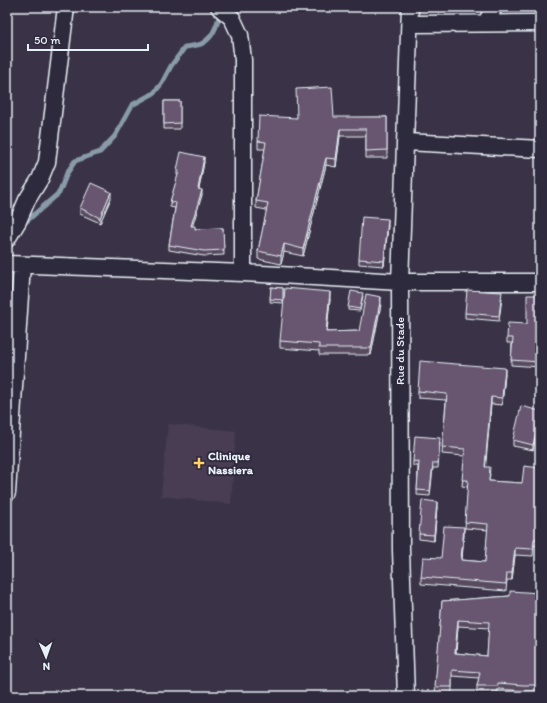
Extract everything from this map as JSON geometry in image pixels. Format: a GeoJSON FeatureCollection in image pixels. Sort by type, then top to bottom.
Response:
{"type":"FeatureCollection","features":[{"type":"Feature","properties":{"kind":"street"},"geometry":{"type":"LineString","coordinates":[[7,239],[18,221],[27,200],[40,179],[47,162],[66,7]]}},
{"type":"Feature","properties":{"kind":"street"},"geometry":{"type":"LineString","coordinates":[[219,7],[232,18],[240,35],[243,60],[244,273]]}},
{"type":"Feature","properties":{"kind":"street","name":"Rue du Stade"},"geometry":{"type":"LineString","coordinates":[[406,696],[401,550],[400,282],[410,7]]}},
{"type":"Feature","properties":{"kind":"street"},"geometry":{"type":"LineString","coordinates":[[486,23],[494,7]]}},
{"type":"Feature","properties":{"kind":"street"},"geometry":{"type":"LineString","coordinates":[[410,24],[540,23]]}},
{"type":"Feature","properties":{"kind":"street"},"geometry":{"type":"LineString","coordinates":[[406,142],[540,149]]}},
{"type":"Feature","properties":{"kind":"street"},"geometry":{"type":"LineString","coordinates":[[7,493],[14,265],[244,273],[400,282],[540,282]]}},
{"type":"Feature","properties":{"kind":"shaded area","name":"Clinique Nassiera"},"geometry":{"type":"Polygon","coordinates":[[[168,424],[236,431],[231,504],[161,496],[168,424]]]}},
{"type":"Feature","properties":{"kind":"building"},"geometry":{"type":"Polygon","coordinates":[[[332,87],[334,117],[387,117],[387,150],[366,151],[366,129],[340,129],[336,159],[326,158],[303,249],[284,244],[281,256],[258,251],[268,203],[256,201],[266,142],[258,141],[259,116],[297,118],[296,89],[332,87]]]}},
{"type":"Feature","properties":{"kind":"building"},"geometry":{"type":"Polygon","coordinates":[[[164,101],[180,101],[180,123],[164,124],[164,101]]]}},
{"type":"Feature","properties":{"kind":"building"},"geometry":{"type":"Polygon","coordinates":[[[181,152],[204,157],[198,189],[202,190],[191,226],[195,226],[195,229],[223,228],[224,250],[204,251],[169,245],[176,203],[170,202],[179,171],[177,170],[181,152]]]}},
{"type":"Feature","properties":{"kind":"building"},"geometry":{"type":"Polygon","coordinates":[[[91,183],[111,192],[100,218],[80,208],[91,183]]]}},
{"type":"Feature","properties":{"kind":"building"},"geometry":{"type":"Polygon","coordinates":[[[362,217],[388,219],[384,261],[359,259],[362,217]]]}},
{"type":"Feature","properties":{"kind":"building"},"geometry":{"type":"Polygon","coordinates":[[[271,287],[283,288],[283,300],[270,299],[271,287]]]}},
{"type":"Feature","properties":{"kind":"building"},"geometry":{"type":"Polygon","coordinates":[[[285,288],[330,292],[326,332],[359,331],[366,294],[381,297],[371,348],[319,348],[319,344],[280,341],[285,288]]]}},
{"type":"Feature","properties":{"kind":"building"},"geometry":{"type":"Polygon","coordinates":[[[467,290],[502,292],[499,316],[465,313],[467,290]]]}},
{"type":"Feature","properties":{"kind":"building"},"geometry":{"type":"Polygon","coordinates":[[[351,291],[363,293],[360,309],[348,307],[351,291]]]}},
{"type":"Feature","properties":{"kind":"building"},"geometry":{"type":"Polygon","coordinates":[[[527,295],[540,295],[540,362],[511,360],[513,338],[507,338],[508,323],[527,324],[527,295]]]}},
{"type":"Feature","properties":{"kind":"building"},"geometry":{"type":"Polygon","coordinates":[[[420,361],[505,368],[502,398],[491,397],[485,467],[490,467],[489,481],[522,483],[524,466],[540,468],[540,539],[534,539],[533,549],[515,548],[512,573],[507,573],[506,584],[421,577],[423,557],[441,558],[444,526],[464,527],[461,560],[485,562],[488,524],[465,522],[468,480],[462,480],[465,449],[442,447],[447,394],[418,391],[420,361]]]}},
{"type":"Feature","properties":{"kind":"building"},"geometry":{"type":"Polygon","coordinates":[[[521,406],[540,411],[533,445],[513,440],[521,406]]]}},
{"type":"Feature","properties":{"kind":"building"},"geometry":{"type":"Polygon","coordinates":[[[415,436],[440,438],[438,463],[433,463],[430,491],[417,490],[419,462],[413,461],[415,436]]]}},
{"type":"Feature","properties":{"kind":"building"},"geometry":{"type":"Polygon","coordinates":[[[422,500],[437,502],[434,535],[419,534],[422,500]]]}},
{"type":"Feature","properties":{"kind":"building"},"geometry":{"type":"Polygon","coordinates":[[[510,591],[540,593],[540,687],[536,685],[498,683],[498,686],[477,686],[480,672],[452,670],[452,687],[435,687],[442,601],[510,596],[510,591]],[[458,620],[455,653],[487,656],[489,622],[458,620]]]}},
{"type":"Feature","properties":{"kind":"waterway"},"geometry":{"type":"LineString","coordinates":[[22,225],[59,193],[67,173],[75,161],[100,152],[115,136],[132,105],[154,93],[185,47],[201,44],[209,38],[217,26],[220,11]]}},
{"type":"Feature","properties":{"kind":"place","name":"Clinique Nassiera"},"geometry":{"type":"Point","coordinates":[199,463]}}]}
